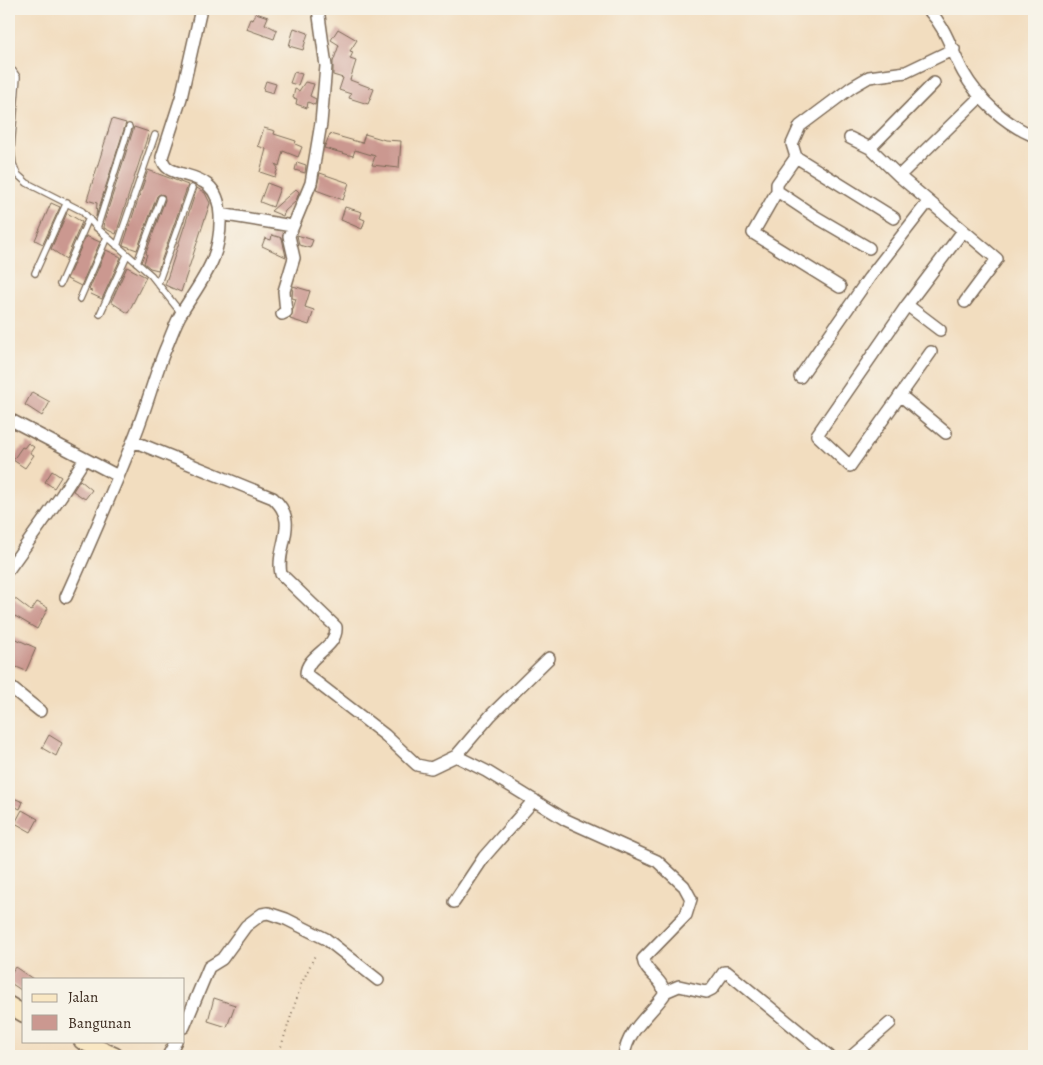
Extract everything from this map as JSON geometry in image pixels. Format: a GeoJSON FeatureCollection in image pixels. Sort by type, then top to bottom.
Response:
{"type":"FeatureCollection","features":[{"type":"Feature","properties":{"kind":"street"},"geometry":{"type":"LineString","coordinates":[[66,597],[133,442],[181,313],[202,283],[212,263],[220,238],[218,197],[210,184],[173,170],[163,161],[181,98],[201,9]]}},
{"type":"Feature","properties":{"kind":"street"},"geometry":{"type":"LineString","coordinates":[[282,314],[286,312],[284,290],[294,258],[289,241],[292,226],[311,183],[320,123],[326,66],[318,9]]}},
{"type":"Feature","properties":{"kind":"street"},"geometry":{"type":"LineString","coordinates":[[928,9],[941,24],[963,72],[981,96],[1000,116],[1020,130],[1034,136]]}},
{"type":"Feature","properties":{"kind":"street"},"geometry":{"type":"LineString","coordinates":[[894,218],[796,157],[792,144],[800,126],[852,87],[869,78],[906,72],[954,49]]}},
{"type":"Feature","properties":{"kind":"street"},"geometry":{"type":"LineString","coordinates":[[870,148],[934,82]]}},
{"type":"Feature","properties":{"kind":"street"},"geometry":{"type":"LineString","coordinates":[[899,176],[981,96]]}},
{"type":"Feature","properties":{"kind":"street"},"geometry":{"type":"LineString","coordinates":[[850,138],[870,148],[928,202],[997,259],[965,302]]}},
{"type":"Feature","properties":{"kind":"street"},"geometry":{"type":"LineString","coordinates":[[796,157],[777,184],[777,191],[753,233],[840,287]]}},
{"type":"Feature","properties":{"kind":"street"},"geometry":{"type":"LineString","coordinates":[[777,191],[816,217],[869,248]]}},
{"type":"Feature","properties":{"kind":"street"},"geometry":{"type":"LineString","coordinates":[[800,377],[869,278],[928,202]]}},
{"type":"Feature","properties":{"kind":"street"},"geometry":{"type":"LineString","coordinates":[[220,214],[292,226]]}},
{"type":"Feature","properties":{"kind":"street"},"geometry":{"type":"LineString","coordinates":[[931,352],[850,466],[818,435],[907,305],[963,231]]}},
{"type":"Feature","properties":{"kind":"street"},"geometry":{"type":"LineString","coordinates":[[907,305],[940,330]]}},
{"type":"Feature","properties":{"kind":"street"},"geometry":{"type":"LineString","coordinates":[[900,395],[946,433]]}},
{"type":"Feature","properties":{"kind":"street"},"geometry":{"type":"LineString","coordinates":[[9,419],[84,460],[118,476]]}},
{"type":"Feature","properties":{"kind":"street"},"geometry":{"type":"LineString","coordinates":[[133,442],[273,498],[278,503],[284,512],[287,527],[281,555],[281,574],[336,627],[332,640],[308,665],[306,674],[385,735],[417,765],[431,768],[456,756],[491,715],[549,658]]}},
{"type":"Feature","properties":{"kind":"street"},"geometry":{"type":"LineString","coordinates":[[9,568],[61,496],[84,460]]}},
{"type":"Feature","properties":{"kind":"street"},"geometry":{"type":"LineString","coordinates":[[9,686],[40,711]]}},
{"type":"Feature","properties":{"kind":"street"},"geometry":{"type":"LineString","coordinates":[[456,756],[486,771],[592,834],[657,861],[684,886],[691,899],[686,915],[643,959],[645,967],[661,983],[665,992]]}},
{"type":"Feature","properties":{"kind":"street"},"geometry":{"type":"LineString","coordinates":[[454,902],[484,857],[516,823],[534,800]]}},
{"type":"Feature","properties":{"kind":"street"},"geometry":{"type":"LineString","coordinates":[[185,1025],[209,967],[222,959],[246,926],[262,914],[268,913],[286,918],[326,939],[378,980]]}},
{"type":"Feature","properties":{"kind":"street"},"geometry":{"type":"LineString","coordinates":[[624,1056],[626,1044],[630,1036],[665,992],[679,986],[706,992],[712,989],[724,972],[727,972],[829,1056]]}},
{"type":"Feature","properties":{"kind":"street"},"geometry":{"type":"LineString","coordinates":[[9,1005],[22,1013]]}},
{"type":"Feature","properties":{"kind":"street"},"geometry":{"type":"LineString","coordinates":[[852,1056],[890,1023]]}},
{"type":"Feature","properties":{"kind":"street"},"geometry":{"type":"LineString","coordinates":[[84,1042],[110,1055]]}},
{"type":"Feature","properties":{"kind":"street"},"geometry":{"type":"LineString","coordinates":[[168,1056],[175,1042]]}},
{"type":"Feature","properties":{"kind":"lane"},"geometry":{"type":"LineString","coordinates":[[9,69],[17,77],[11,150],[17,174],[28,183],[66,202],[90,218],[96,228],[158,283],[181,313]]}},
{"type":"Feature","properties":{"kind":"lane"},"geometry":{"type":"LineString","coordinates":[[96,228],[128,127]]}},
{"type":"Feature","properties":{"kind":"lane"},"geometry":{"type":"LineString","coordinates":[[117,246],[155,135]]}},
{"type":"Feature","properties":{"kind":"lane"},"geometry":{"type":"LineString","coordinates":[[158,283],[192,188]]}},
{"type":"Feature","properties":{"kind":"lane"},"geometry":{"type":"LineString","coordinates":[[137,263],[161,198]]}},
{"type":"Feature","properties":{"kind":"lane"},"geometry":{"type":"LineString","coordinates":[[35,273],[66,202]]}},
{"type":"Feature","properties":{"kind":"lane"},"geometry":{"type":"LineString","coordinates":[[60,284],[90,218]]}},
{"type":"Feature","properties":{"kind":"lane"},"geometry":{"type":"LineString","coordinates":[[80,299],[107,237]]}},
{"type":"Feature","properties":{"kind":"lane"},"geometry":{"type":"LineString","coordinates":[[100,314],[127,255]]}},
{"type":"Feature","properties":{"kind":"path"},"geometry":{"type":"LineString","coordinates":[[278,1056],[301,985],[315,955]]}},
{"type":"Feature","properties":{"kind":"building"},"geometry":{"type":"Polygon","coordinates":[[[256,13],[268,17],[265,24],[277,30],[274,39],[246,29],[250,19],[253,20],[256,13]]]}},
{"type":"Feature","properties":{"kind":"building"},"geometry":{"type":"Polygon","coordinates":[[[294,28],[308,33],[303,50],[289,46],[294,28]]]}},
{"type":"Feature","properties":{"kind":"building"},"geometry":{"type":"Polygon","coordinates":[[[338,29],[357,40],[350,51],[353,52],[350,59],[356,61],[350,80],[374,89],[368,104],[349,98],[351,94],[339,90],[343,78],[333,75],[333,62],[339,45],[331,40],[338,29]]]}},
{"type":"Feature","properties":{"kind":"building"},"geometry":{"type":"Polygon","coordinates":[[[294,72],[302,74],[298,85],[290,83],[294,72]]]}},
{"type":"Feature","properties":{"kind":"building"},"geometry":{"type":"Polygon","coordinates":[[[266,81],[276,84],[273,93],[263,90],[266,81]]]}},
{"type":"Feature","properties":{"kind":"building"},"geometry":{"type":"Polygon","coordinates":[[[305,82],[314,84],[310,96],[316,99],[315,105],[308,102],[307,108],[296,104],[297,99],[293,98],[295,89],[299,91],[305,82]]]}},
{"type":"Feature","properties":{"kind":"building"},"geometry":{"type":"Polygon","coordinates":[[[112,119],[126,123],[96,217],[97,203],[87,200],[112,119]]]}},
{"type":"Feature","properties":{"kind":"building"},"geometry":{"type":"Polygon","coordinates":[[[134,127],[149,132],[116,234],[104,228],[105,219],[134,127]]]}},
{"type":"Feature","properties":{"kind":"building"},"geometry":{"type":"Polygon","coordinates":[[[264,128],[275,131],[274,134],[296,141],[295,144],[302,147],[298,157],[283,151],[279,166],[275,164],[278,168],[275,177],[260,172],[266,149],[258,146],[264,128]]]}},
{"type":"Feature","properties":{"kind":"building"},"geometry":{"type":"Polygon","coordinates":[[[330,134],[362,143],[365,134],[385,140],[401,141],[399,168],[372,165],[375,156],[355,150],[353,156],[324,148],[330,134]]]}},
{"type":"Feature","properties":{"kind":"building"},"geometry":{"type":"Polygon","coordinates":[[[297,162],[306,165],[305,173],[295,170],[297,162]]]}},
{"type":"Feature","properties":{"kind":"building"},"geometry":{"type":"Polygon","coordinates":[[[148,170],[188,185],[158,270],[150,268],[144,263],[165,200],[164,195],[160,194],[157,196],[137,250],[123,245],[148,170]]]}},
{"type":"Feature","properties":{"kind":"building"},"geometry":{"type":"Polygon","coordinates":[[[320,173],[349,183],[343,200],[316,190],[320,173]]]}},
{"type":"Feature","properties":{"kind":"building"},"geometry":{"type":"Polygon","coordinates":[[[267,183],[280,188],[273,207],[260,202],[267,183]]]}},
{"type":"Feature","properties":{"kind":"building"},"geometry":{"type":"Polygon","coordinates":[[[197,188],[205,193],[210,203],[181,292],[165,285],[197,188]]]}},
{"type":"Feature","properties":{"kind":"building"},"geometry":{"type":"Polygon","coordinates":[[[296,189],[299,192],[296,201],[285,211],[283,216],[271,211],[296,189]]]}},
{"type":"Feature","properties":{"kind":"building"},"geometry":{"type":"Polygon","coordinates":[[[51,203],[60,207],[43,244],[35,240],[51,203]]]}},
{"type":"Feature","properties":{"kind":"building"},"geometry":{"type":"Polygon","coordinates":[[[345,207],[362,212],[360,218],[365,220],[362,229],[341,220],[345,207]]]}},
{"type":"Feature","properties":{"kind":"building"},"geometry":{"type":"Polygon","coordinates":[[[67,213],[82,222],[66,259],[51,249],[67,213]]]}},
{"type":"Feature","properties":{"kind":"building"},"geometry":{"type":"Polygon","coordinates":[[[272,235],[282,238],[286,257],[262,246],[265,238],[271,240],[272,235]]]}},
{"type":"Feature","properties":{"kind":"building"},"geometry":{"type":"Polygon","coordinates":[[[297,235],[313,240],[310,248],[299,245],[297,235]]]}},
{"type":"Feature","properties":{"kind":"building"},"geometry":{"type":"Polygon","coordinates":[[[86,236],[100,242],[81,286],[67,279],[86,236]]]}},
{"type":"Feature","properties":{"kind":"building"},"geometry":{"type":"Polygon","coordinates":[[[106,250],[121,257],[102,299],[91,294],[92,291],[89,290],[106,250]]]}},
{"type":"Feature","properties":{"kind":"building"},"geometry":{"type":"Polygon","coordinates":[[[127,267],[146,277],[128,313],[111,302],[127,267]]]}},
{"type":"Feature","properties":{"kind":"building"},"geometry":{"type":"Polygon","coordinates":[[[293,286],[310,291],[305,307],[314,310],[309,325],[290,319],[296,299],[292,298],[293,286]]]}},
{"type":"Feature","properties":{"kind":"building"},"geometry":{"type":"Polygon","coordinates":[[[32,392],[50,402],[42,416],[25,405],[32,392]]]}},
{"type":"Feature","properties":{"kind":"building"},"geometry":{"type":"Polygon","coordinates":[[[28,443],[34,447],[30,453],[34,455],[25,468],[13,460],[22,447],[24,448],[28,443]]]}},
{"type":"Feature","properties":{"kind":"building"},"geometry":{"type":"Polygon","coordinates":[[[52,471],[61,477],[54,488],[45,482],[52,471]]]}},
{"type":"Feature","properties":{"kind":"building"},"geometry":{"type":"Polygon","coordinates":[[[80,480],[92,490],[85,499],[73,491],[80,480]]]}},
{"type":"Feature","properties":{"kind":"building"},"geometry":{"type":"Polygon","coordinates":[[[9,594],[31,611],[37,602],[48,608],[37,629],[15,616],[9,624],[9,594]]]}},
{"type":"Feature","properties":{"kind":"building"},"geometry":{"type":"Polygon","coordinates":[[[12,637],[36,648],[26,671],[9,664],[9,643],[12,637]]]}},
{"type":"Feature","properties":{"kind":"building"},"geometry":{"type":"Polygon","coordinates":[[[49,735],[62,743],[56,756],[42,748],[49,735]]]}},
{"type":"Feature","properties":{"kind":"building"},"geometry":{"type":"Polygon","coordinates":[[[9,796],[23,802],[20,809],[9,804],[9,796]]]}},
{"type":"Feature","properties":{"kind":"building"},"geometry":{"type":"Polygon","coordinates":[[[22,810],[38,819],[31,832],[15,823],[22,810]]]}},
{"type":"Feature","properties":{"kind":"building"},"geometry":{"type":"Polygon","coordinates":[[[15,967],[32,978],[22,978],[21,990],[9,982],[9,976],[15,967]]]}},
{"type":"Feature","properties":{"kind":"building"},"geometry":{"type":"Polygon","coordinates":[[[214,998],[235,1005],[227,1027],[208,1021],[214,998]]]}}]}
